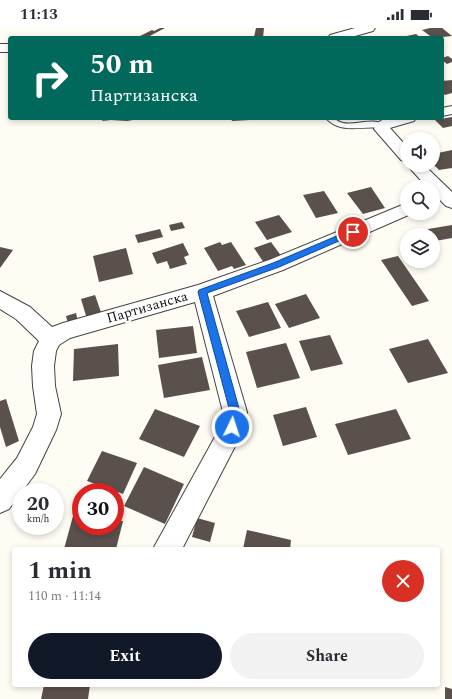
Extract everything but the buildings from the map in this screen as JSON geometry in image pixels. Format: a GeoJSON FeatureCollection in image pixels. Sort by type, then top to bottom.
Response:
{"type":"FeatureCollection","features":[{"type":"Feature","properties":{"kind":"street"},"geometry":{"type":"LineString","coordinates":[[341,36],[369,28]]}},
{"type":"Feature","properties":{"kind":"street"},"geometry":{"type":"LineString","coordinates":[[398,120],[388,122],[382,126],[384,132],[400,149]]}},
{"type":"Feature","properties":{"kind":"street"},"geometry":{"type":"LineString","coordinates":[[421,172],[446,200]]}},
{"type":"Feature","properties":{"kind":"street","name":"Партизанска"},"geometry":{"type":"LineString","coordinates":[[51,339],[70,329],[202,292],[276,265],[400,212]]}},
{"type":"Feature","properties":{"kind":"street"},"geometry":{"type":"LineString","coordinates":[[168,547],[227,439],[232,427],[235,412],[202,292]]}},
{"type":"Feature","properties":{"kind":"street"},"geometry":{"type":"LineString","coordinates":[[0,299],[23,313],[51,339],[45,351],[43,366],[48,414],[44,430],[26,466],[0,500]]}},
{"type":"Feature","properties":{"kind":"lane"},"geometry":{"type":"LineString","coordinates":[[333,120],[341,126],[370,124],[382,126]]}},
{"type":"Feature","properties":{"kind":"route"},"geometry":{"type":"LineString","coordinates":[[232,427],[235,412],[202,292],[276,265],[353,232]]}}]}
